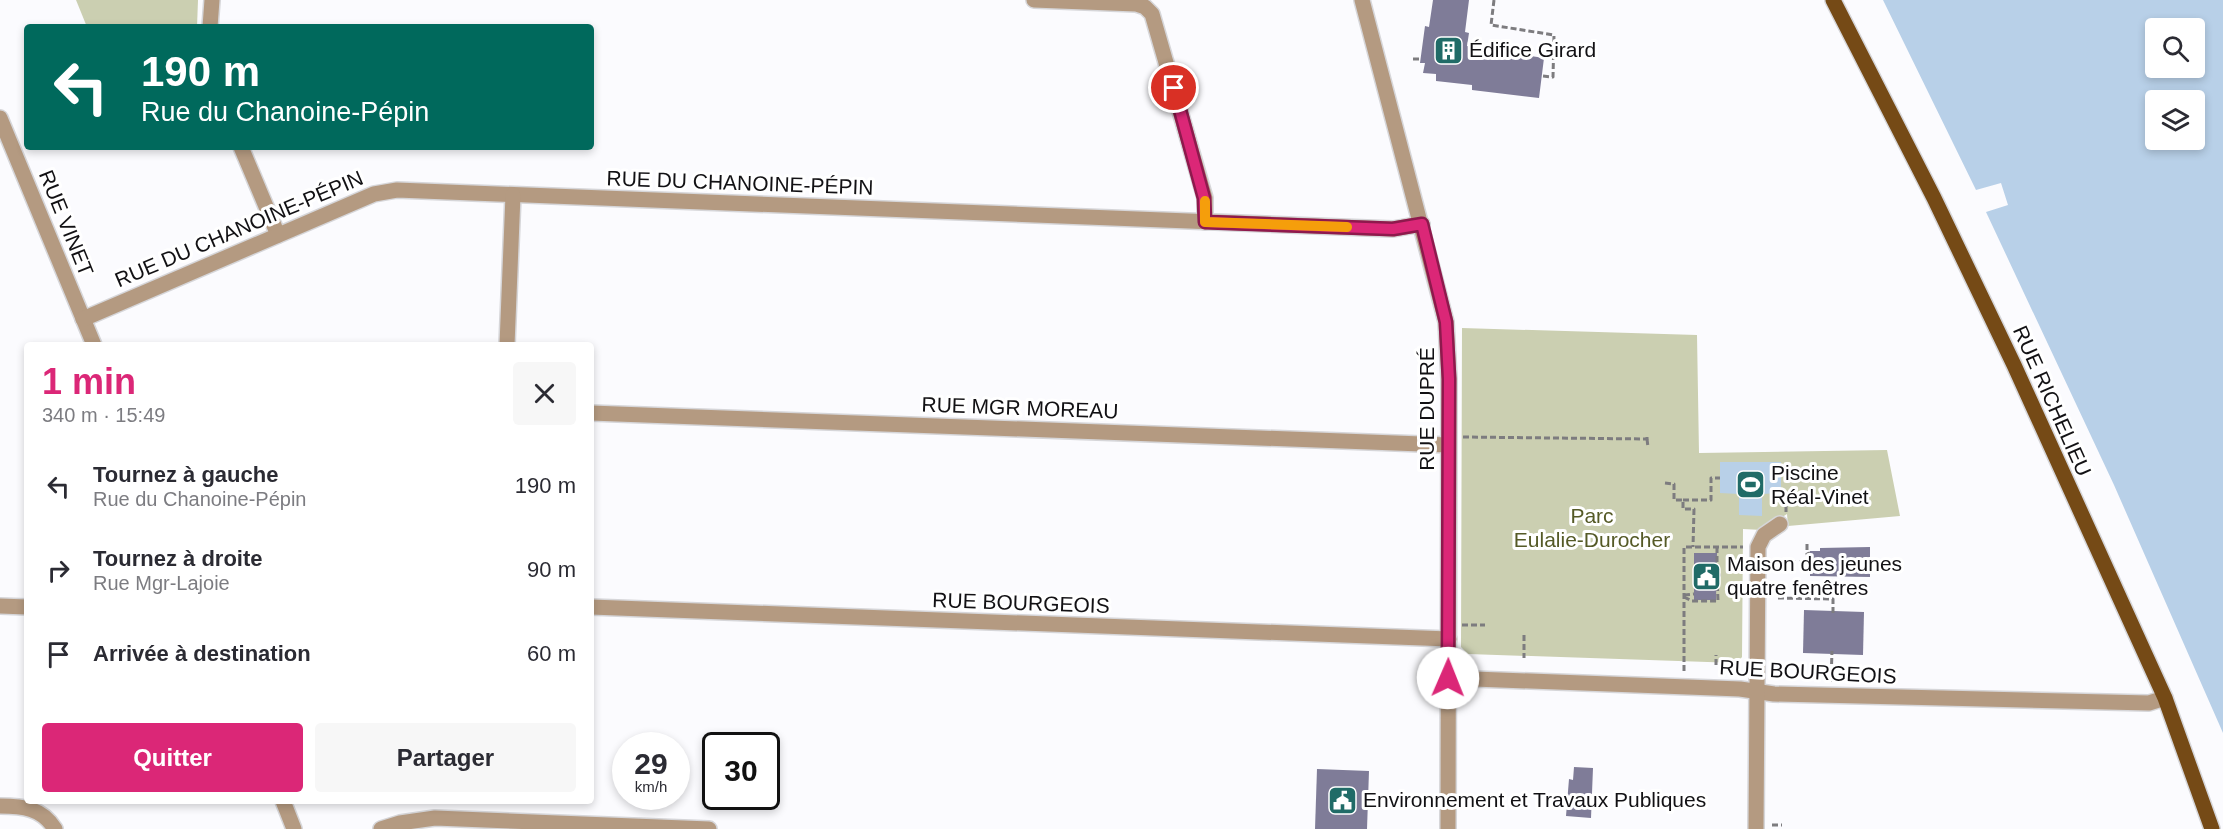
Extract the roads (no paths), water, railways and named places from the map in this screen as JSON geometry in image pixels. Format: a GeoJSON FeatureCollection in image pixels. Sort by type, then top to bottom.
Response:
{"type":"FeatureCollection","features":[{"type":"Feature","properties":{"kind":"main road","name":"RUE RICHELIEU"},"geometry":{"type":"LineString","coordinates":[[1833,0],[1934,198],[2009,355],[2165,698],[2212,829]]}},
{"type":"Feature","properties":{"kind":"street"},"geometry":{"type":"LineString","coordinates":[[210,24],[212,0]]}},
{"type":"Feature","properties":{"kind":"street"},"geometry":{"type":"LineString","coordinates":[[1034,0],[1136,4],[1145,7],[1152,14],[1204,198],[1205,222]]}},
{"type":"Feature","properties":{"kind":"street","name":"RUE DUPRÉ"},"geometry":{"type":"LineString","coordinates":[[1362,0],[1446,322],[1454,441],[1448,678],[1448,829]]}},
{"type":"Feature","properties":{"kind":"street","name":"RUE VINET"},"geometry":{"type":"LineString","coordinates":[[0,118],[93,342]]}},
{"type":"Feature","properties":{"kind":"street"},"geometry":{"type":"LineString","coordinates":[[242,150],[278,235]]}},
{"type":"Feature","properties":{"kind":"street","name":"RUE DU CHANOINE-PÉPIN"},"geometry":{"type":"LineString","coordinates":[[83,319],[381,192],[405,190],[1393,229],[1422,224]]}},
{"type":"Feature","properties":{"kind":"street"},"geometry":{"type":"LineString","coordinates":[[507,342],[513,195]]}},
{"type":"Feature","properties":{"kind":"street","name":"RUE MGR MOREAU"},"geometry":{"type":"LineString","coordinates":[[594,413],[1454,441]]}},
{"type":"Feature","properties":{"kind":"street"},"geometry":{"type":"LineString","coordinates":[[1762,827],[1757,693],[1758,547],[1764,535],[1783,522]]}},
{"type":"Feature","properties":{"kind":"street"},"geometry":{"type":"LineString","coordinates":[[0,606],[24,607]]}},
{"type":"Feature","properties":{"kind":"street","name":"RUE BOURGEOIS"},"geometry":{"type":"LineString","coordinates":[[594,607],[1449,639]]}},
{"type":"Feature","properties":{"kind":"street","name":"RUE BOURGEOIS"},"geometry":{"type":"LineString","coordinates":[[1448,678],[1740,689],[1757,693],[2149,703],[2165,698]]}},
{"type":"Feature","properties":{"kind":"street"},"geometry":{"type":"LineString","coordinates":[[284,804],[294,829]]}},
{"type":"Feature","properties":{"kind":"street"},"geometry":{"type":"LineString","coordinates":[[0,806],[24,807],[36,811],[47,818],[55,829]]}},
{"type":"Feature","properties":{"kind":"street"},"geometry":{"type":"LineString","coordinates":[[381,829],[400,823],[435,818],[552,826],[709,829]]}},
{"type":"Feature","properties":{"kind":"water"},"geometry":{"type":"Polygon","coordinates":[[[1883,0],[2223,0],[2223,733],[2114,485],[1986,212],[2008,205],[2001,183],[1976,190],[1883,0]]]}},
{"type":"Feature","properties":{"kind":"water","name":"Piscine Réal-Vinet"},"geometry":{"type":"Polygon","coordinates":[[[1720,462],[1781,462],[1781,493],[1762,494],[1762,516],[1739,515],[1739,494],[1720,493],[1720,462]]]}},
{"type":"Feature","properties":{"kind":"place","name":"Édifice Girard"},"geometry":{"type":"Point","coordinates":[1448,50]}},
{"type":"Feature","properties":{"kind":"place","name":"Piscine Réal-Vinet"},"geometry":{"type":"Point","coordinates":[1750,485]}},
{"type":"Feature","properties":{"kind":"place","name":"Maison des jeunes quatre fenêtres"},"geometry":{"type":"Point","coordinates":[1706,576]}},
{"type":"Feature","properties":{"kind":"place","name":"Environnement et Travaux Publiques"},"geometry":{"type":"Point","coordinates":[1342,800]}},
{"type":"Feature","properties":{"kind":"park label","name":"Parc Eulalie-Durocher"},"geometry":{"type":"Point","coordinates":[1592,528]}}]}
